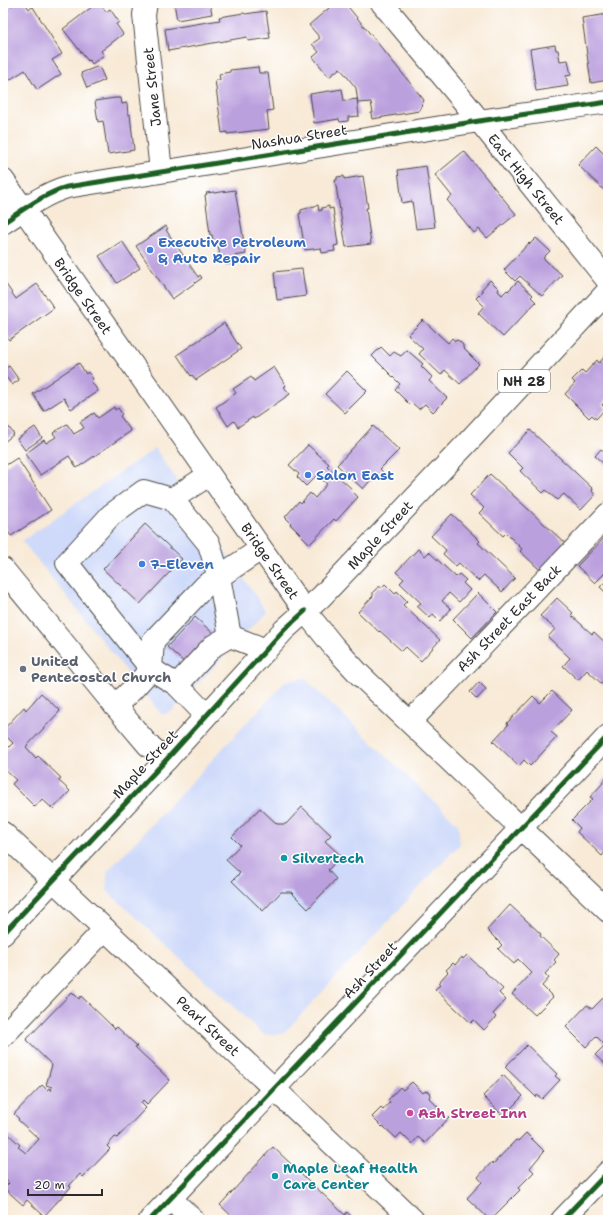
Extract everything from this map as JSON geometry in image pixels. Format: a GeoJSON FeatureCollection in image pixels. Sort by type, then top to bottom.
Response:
{"type":"FeatureCollection","features":[{"type":"Feature","properties":{"kind":"street","name":"Jane Street"},"geometry":{"type":"LineString","coordinates":[[146,3],[144,15],[161,171]]}},
{"type":"Feature","properties":{"kind":"street","name":"East High Street"},"geometry":{"type":"LineString","coordinates":[[382,3],[608,281]]}},
{"type":"Feature","properties":{"kind":"street","name":"Nashua Street"},"geometry":{"type":"LineString","coordinates":[[3,223],[47,194],[67,186],[608,102]]}},
{"type":"Feature","properties":{"kind":"street","name":"Bridge Street"},"geometry":{"type":"LineString","coordinates":[[3,180],[305,611],[360,675],[608,912]]}},
{"type":"Feature","properties":{"kind":"street","name":"Maple Street"},"geometry":{"type":"LineString","coordinates":[[3,934],[167,759],[284,630],[321,598],[441,472],[608,291]]}},
{"type":"Feature","properties":{"kind":"street"},"geometry":{"type":"LineString","coordinates":[[172,499],[209,475]]}},
{"type":"Feature","properties":{"kind":"street"},"geometry":{"type":"LineString","coordinates":[[206,715],[177,685],[151,669],[67,563],[111,515],[144,491],[172,499],[209,544],[219,577],[230,636]]}},
{"type":"Feature","properties":{"kind":"street","name":"Ash Street East Back"},"geometry":{"type":"LineString","coordinates":[[410,722],[608,514]]}},
{"type":"Feature","properties":{"kind":"street"},"geometry":{"type":"LineString","coordinates":[[114,706],[133,689],[151,669],[153,642],[205,586],[261,549]]}},
{"type":"Feature","properties":{"kind":"street"},"geometry":{"type":"LineString","coordinates":[[3,569],[114,706],[148,745],[167,759]]}},
{"type":"Feature","properties":{"kind":"street"},"geometry":{"type":"LineString","coordinates":[[230,636],[266,650]]}},
{"type":"Feature","properties":{"kind":"street"},"geometry":{"type":"LineString","coordinates":[[177,685],[213,646],[230,636]]}},
{"type":"Feature","properties":{"kind":"street","name":"Ash Street"},"geometry":{"type":"LineString","coordinates":[[150,1220],[608,736]]}},
{"type":"Feature","properties":{"kind":"street","name":"Pearl Street"},"geometry":{"type":"LineString","coordinates":[[3,832],[413,1220]]}},
{"type":"Feature","properties":{"kind":"street"},"geometry":{"type":"LineString","coordinates":[[3,1036],[105,929]]}},
{"type":"Feature","properties":{"kind":"street"},"geometry":{"type":"LineString","coordinates":[[562,1220],[608,1172]]}},
{"type":"Feature","properties":{"kind":"street"},"geometry":{"type":"LineString","coordinates":[[170,1198],[193,1220]]}},
{"type":"Feature","properties":{"kind":"shaded area"},"geometry":{"type":"Polygon","coordinates":[[[155,448],[266,611],[172,711],[162,715],[22,541],[155,448]]]}},
{"type":"Feature","properties":{"kind":"shaded area"},"geometry":{"type":"Polygon","coordinates":[[[304,678],[458,824],[460,844],[283,1034],[264,1035],[107,891],[107,872],[285,682],[304,678]]]}},
{"type":"Feature","properties":{"kind":"building"},"geometry":{"type":"Polygon","coordinates":[[[9,3],[11,6],[15,3],[25,3],[29,9],[33,7],[62,54],[52,60],[61,74],[37,90],[25,70],[3,84],[3,7],[9,3]]]}},
{"type":"Feature","properties":{"kind":"building"},"geometry":{"type":"Polygon","coordinates":[[[97,3],[100,3],[106,12],[110,9],[119,22],[116,24],[123,34],[101,51],[104,55],[92,64],[63,29],[97,3]]]}},
{"type":"Feature","properties":{"kind":"building"},"geometry":{"type":"Polygon","coordinates":[[[174,3],[210,3],[212,14],[177,20],[174,3]]]}},
{"type":"Feature","properties":{"kind":"building"},"geometry":{"type":"Polygon","coordinates":[[[279,3],[300,3],[300,4],[285,6],[279,3]]]}},
{"type":"Feature","properties":{"kind":"building"},"geometry":{"type":"Polygon","coordinates":[[[335,3],[345,3],[424,100],[419,111],[372,119],[371,113],[373,113],[371,102],[358,103],[356,88],[340,68],[329,77],[313,57],[319,52],[312,44],[320,38],[309,25],[335,3]]]}},
{"type":"Feature","properties":{"kind":"building"},"geometry":{"type":"Polygon","coordinates":[[[266,11],[270,38],[248,41],[247,37],[168,51],[165,29],[220,20],[219,17],[266,11]]]}},
{"type":"Feature","properties":{"kind":"building"},"geometry":{"type":"Polygon","coordinates":[[[608,14],[608,80],[591,83],[582,18],[608,14]]]}},
{"type":"Feature","properties":{"kind":"building"},"geometry":{"type":"Polygon","coordinates":[[[555,45],[556,50],[558,50],[560,61],[568,60],[571,75],[566,76],[568,86],[536,91],[530,49],[555,45]]]}},
{"type":"Feature","properties":{"kind":"building"},"geometry":{"type":"Polygon","coordinates":[[[99,66],[105,80],[87,88],[81,73],[99,66]]]}},
{"type":"Feature","properties":{"kind":"building"},"geometry":{"type":"Polygon","coordinates":[[[258,67],[259,73],[268,73],[273,110],[267,111],[269,129],[227,134],[227,132],[222,133],[215,80],[220,80],[219,74],[230,72],[230,70],[258,67]]]}},
{"type":"Feature","properties":{"kind":"building"},"geometry":{"type":"Polygon","coordinates":[[[342,89],[344,101],[357,99],[359,116],[348,117],[348,121],[340,122],[339,119],[314,123],[310,94],[342,89]]]}},
{"type":"Feature","properties":{"kind":"building"},"geometry":{"type":"Polygon","coordinates":[[[121,98],[122,104],[127,103],[128,115],[130,114],[134,150],[108,154],[103,121],[98,122],[95,101],[121,98]]]}},
{"type":"Feature","properties":{"kind":"building"},"geometry":{"type":"Polygon","coordinates":[[[596,146],[608,158],[608,194],[578,165],[596,146]]]}},
{"type":"Feature","properties":{"kind":"building"},"geometry":{"type":"Polygon","coordinates":[[[464,151],[516,214],[487,238],[479,229],[474,233],[447,200],[452,196],[435,175],[464,151]]]}},
{"type":"Feature","properties":{"kind":"building"},"geometry":{"type":"Polygon","coordinates":[[[426,166],[435,227],[416,229],[412,201],[402,203],[398,170],[426,166]]]}},
{"type":"Feature","properties":{"kind":"building"},"geometry":{"type":"Polygon","coordinates":[[[344,176],[344,179],[363,176],[368,208],[366,208],[371,244],[346,247],[335,180],[337,180],[337,177],[344,176]]]}},
{"type":"Feature","properties":{"kind":"building"},"geometry":{"type":"Polygon","coordinates":[[[235,190],[246,254],[234,256],[235,263],[226,265],[226,257],[220,258],[218,244],[214,245],[212,235],[210,235],[205,195],[207,194],[206,193],[235,190]]]}},
{"type":"Feature","properties":{"kind":"building"},"geometry":{"type":"Polygon","coordinates":[[[318,205],[319,211],[322,210],[322,208],[329,206],[329,209],[333,208],[338,245],[334,246],[335,251],[322,253],[321,248],[305,250],[299,214],[301,213],[301,210],[318,205]]]}},
{"type":"Feature","properties":{"kind":"building"},"geometry":{"type":"Polygon","coordinates":[[[166,226],[168,229],[166,230],[198,277],[200,275],[202,278],[172,299],[136,246],[166,226]]]}},
{"type":"Feature","properties":{"kind":"building"},"geometry":{"type":"Polygon","coordinates":[[[536,238],[550,251],[543,258],[562,275],[542,296],[520,276],[515,281],[504,270],[529,243],[530,244],[536,238]]]}},
{"type":"Feature","properties":{"kind":"building","name":"Executive Petroleum & Auto Repair"},"geometry":{"type":"Polygon","coordinates":[[[122,241],[140,268],[117,283],[99,256],[122,241]]]}},
{"type":"Feature","properties":{"kind":"building"},"geometry":{"type":"Polygon","coordinates":[[[302,269],[306,296],[277,300],[274,272],[302,269]]]}},
{"type":"Feature","properties":{"kind":"building"},"geometry":{"type":"Polygon","coordinates":[[[490,280],[499,289],[498,291],[502,295],[518,281],[533,295],[531,297],[536,302],[503,337],[478,313],[484,306],[476,298],[483,291],[481,290],[490,280]]]}},
{"type":"Feature","properties":{"kind":"building"},"geometry":{"type":"Polygon","coordinates":[[[5,283],[16,299],[37,284],[54,308],[9,340],[3,332],[3,284],[5,283]]]}},
{"type":"Feature","properties":{"kind":"building"},"geometry":{"type":"Polygon","coordinates":[[[423,320],[448,343],[452,338],[455,341],[458,340],[463,345],[463,348],[479,364],[460,384],[445,370],[441,375],[419,354],[423,349],[408,335],[423,320]]]}},
{"type":"Feature","properties":{"kind":"building"},"geometry":{"type":"Polygon","coordinates":[[[224,323],[241,349],[196,380],[192,375],[191,376],[177,355],[224,323]]]}},
{"type":"Feature","properties":{"kind":"building"},"geometry":{"type":"Polygon","coordinates":[[[381,347],[390,356],[394,352],[401,356],[407,350],[423,364],[421,366],[432,377],[429,381],[447,398],[433,412],[425,404],[419,409],[411,402],[409,404],[395,390],[400,384],[372,356],[381,347]]]}},
{"type":"Feature","properties":{"kind":"building"},"geometry":{"type":"Polygon","coordinates":[[[608,353],[608,398],[602,405],[606,408],[596,419],[592,415],[589,418],[565,394],[575,383],[572,380],[582,370],[585,373],[597,360],[599,363],[608,353]]]}},
{"type":"Feature","properties":{"kind":"building"},"geometry":{"type":"Polygon","coordinates":[[[79,363],[86,374],[88,372],[93,379],[91,381],[98,391],[71,409],[64,398],[44,411],[33,394],[79,363]]]}},
{"type":"Feature","properties":{"kind":"building"},"geometry":{"type":"Polygon","coordinates":[[[9,366],[19,380],[12,385],[3,373],[3,370],[9,366]]]}},
{"type":"Feature","properties":{"kind":"building"},"geometry":{"type":"Polygon","coordinates":[[[274,367],[286,386],[284,387],[290,394],[254,419],[253,417],[238,427],[234,421],[228,426],[216,407],[236,393],[233,389],[251,377],[254,381],[274,367]]]}},
{"type":"Feature","properties":{"kind":"building"},"geometry":{"type":"Polygon","coordinates":[[[347,371],[367,391],[345,413],[325,394],[347,371]]]}},
{"type":"Feature","properties":{"kind":"building"},"geometry":{"type":"Polygon","coordinates":[[[114,407],[115,410],[118,408],[122,414],[120,416],[131,431],[77,468],[69,456],[40,475],[25,454],[44,440],[46,443],[56,437],[53,433],[67,424],[74,434],[84,428],[80,422],[94,413],[98,418],[114,407]]]}},
{"type":"Feature","properties":{"kind":"building"},"geometry":{"type":"Polygon","coordinates":[[[3,420],[14,434],[3,443],[3,420]]]}},
{"type":"Feature","properties":{"kind":"building"},"geometry":{"type":"Polygon","coordinates":[[[373,426],[399,450],[380,469],[383,472],[378,478],[375,475],[363,489],[337,465],[373,426]]]}},
{"type":"Feature","properties":{"kind":"building"},"geometry":{"type":"Polygon","coordinates":[[[35,427],[42,438],[25,450],[17,439],[35,427]]]}},
{"type":"Feature","properties":{"kind":"building"},"geometry":{"type":"Polygon","coordinates":[[[530,430],[593,489],[592,491],[595,495],[581,510],[564,494],[557,500],[546,490],[543,493],[520,471],[523,468],[508,453],[530,430]]]}},
{"type":"Feature","properties":{"kind":"building"},"geometry":{"type":"Polygon","coordinates":[[[308,445],[329,464],[327,466],[353,490],[352,491],[358,497],[336,521],[334,519],[310,544],[285,517],[299,501],[301,503],[310,493],[315,498],[327,484],[317,475],[306,486],[297,477],[299,474],[289,465],[308,445]]]}},
{"type":"Feature","properties":{"kind":"building"},"geometry":{"type":"Polygon","coordinates":[[[601,449],[608,455],[608,461],[605,465],[595,456],[601,449]]]}},
{"type":"Feature","properties":{"kind":"building"},"geometry":{"type":"Polygon","coordinates":[[[17,458],[51,510],[11,536],[3,525],[3,467],[17,458]]]}},
{"type":"Feature","properties":{"kind":"building"},"geometry":{"type":"Polygon","coordinates":[[[490,474],[566,544],[541,571],[520,551],[522,549],[506,533],[503,536],[479,513],[484,508],[470,495],[490,474]]]}},
{"type":"Feature","properties":{"kind":"building"},"geometry":{"type":"Polygon","coordinates":[[[452,514],[480,541],[478,543],[515,578],[502,592],[484,575],[478,581],[459,563],[456,566],[443,554],[446,550],[431,536],[452,514]]]}},
{"type":"Feature","properties":{"kind":"building","name":"7-Eleven"},"geometry":{"type":"Polygon","coordinates":[[[145,524],[182,559],[140,604],[103,569],[145,524]]]}},
{"type":"Feature","properties":{"kind":"building"},"geometry":{"type":"Polygon","coordinates":[[[604,538],[608,541],[608,570],[595,583],[577,566],[604,538]]]}},
{"type":"Feature","properties":{"kind":"building"},"geometry":{"type":"Polygon","coordinates":[[[418,549],[425,556],[429,552],[456,577],[459,574],[466,580],[463,583],[470,590],[459,602],[449,593],[442,601],[451,609],[440,621],[433,614],[430,618],[417,606],[421,603],[400,583],[404,579],[396,572],[418,549]]]}},
{"type":"Feature","properties":{"kind":"building"},"geometry":{"type":"Polygon","coordinates":[[[608,579],[608,595],[600,587],[608,579]]]}},
{"type":"Feature","properties":{"kind":"building"},"geometry":{"type":"Polygon","coordinates":[[[385,584],[395,594],[397,591],[407,601],[403,605],[440,640],[421,661],[406,647],[402,651],[358,612],[373,596],[373,592],[378,587],[382,587],[385,584]]]}},
{"type":"Feature","properties":{"kind":"building"},"geometry":{"type":"Polygon","coordinates":[[[478,593],[497,612],[472,638],[453,619],[478,593]]]}},
{"type":"Feature","properties":{"kind":"building"},"geometry":{"type":"Polygon","coordinates":[[[557,598],[573,613],[571,615],[592,634],[594,632],[608,645],[608,679],[603,685],[587,670],[578,680],[563,666],[570,658],[548,637],[555,629],[540,616],[557,598]]]}},
{"type":"Feature","properties":{"kind":"building"},"geometry":{"type":"Polygon","coordinates":[[[195,617],[215,635],[187,665],[167,647],[195,617]]]}},
{"type":"Feature","properties":{"kind":"building"},"geometry":{"type":"Polygon","coordinates":[[[479,682],[486,689],[477,699],[470,692],[479,682]]]}},
{"type":"Feature","properties":{"kind":"building"},"geometry":{"type":"Polygon","coordinates":[[[552,691],[572,710],[551,732],[557,737],[530,766],[524,760],[519,766],[493,741],[508,725],[507,723],[533,696],[540,703],[552,691]]]}},
{"type":"Feature","properties":{"kind":"building"},"geometry":{"type":"Polygon","coordinates":[[[41,693],[60,711],[26,747],[36,758],[38,756],[61,778],[58,780],[70,791],[53,809],[42,799],[35,807],[12,784],[16,780],[3,768],[3,753],[13,743],[3,733],[3,730],[24,707],[26,710],[41,693]]]}},
{"type":"Feature","properties":{"kind":"building"},"geometry":{"type":"Polygon","coordinates":[[[608,775],[608,855],[605,852],[602,856],[577,832],[580,828],[572,820],[593,799],[590,797],[608,775]]]}},
{"type":"Feature","properties":{"kind":"building","name":"Silvertech"},"geometry":{"type":"Polygon","coordinates":[[[302,807],[331,835],[325,841],[341,856],[328,870],[336,879],[308,909],[291,892],[281,892],[263,911],[232,881],[240,873],[226,860],[240,845],[232,837],[260,808],[277,824],[286,824],[302,807]]]}},
{"type":"Feature","properties":{"kind":"building"},"geometry":{"type":"Polygon","coordinates":[[[510,905],[541,934],[540,936],[559,954],[554,960],[556,962],[545,974],[549,978],[542,986],[553,997],[535,1015],[512,994],[532,973],[518,959],[514,964],[498,949],[502,945],[487,930],[510,905]]]}},
{"type":"Feature","properties":{"kind":"building"},"geometry":{"type":"Polygon","coordinates":[[[467,955],[503,989],[499,993],[506,1000],[493,1014],[496,1017],[484,1030],[474,1020],[471,1023],[435,989],[440,985],[438,983],[448,972],[446,970],[453,963],[455,965],[462,957],[463,959],[467,955]]]}},
{"type":"Feature","properties":{"kind":"building"},"geometry":{"type":"Polygon","coordinates":[[[72,992],[79,999],[81,996],[115,1029],[117,1027],[137,1046],[135,1047],[170,1080],[147,1104],[143,1100],[141,1103],[146,1108],[117,1138],[115,1137],[107,1146],[110,1149],[83,1177],[80,1174],[69,1186],[71,1187],[44,1216],[27,1200],[23,1205],[4,1188],[9,1183],[3,1178],[3,1129],[20,1145],[18,1147],[26,1153],[39,1139],[18,1120],[19,1119],[14,1114],[42,1085],[47,1090],[49,1088],[51,1091],[52,1087],[46,1085],[52,1065],[26,1040],[72,992]]]}},
{"type":"Feature","properties":{"kind":"building"},"geometry":{"type":"Polygon","coordinates":[[[603,998],[608,1003],[608,1067],[595,1055],[605,1045],[596,1036],[586,1047],[566,1027],[587,1005],[592,1009],[603,998]]]}},
{"type":"Feature","properties":{"kind":"building"},"geometry":{"type":"Polygon","coordinates":[[[527,1045],[557,1074],[555,1076],[560,1080],[542,1099],[537,1095],[536,1097],[505,1067],[527,1045]]]}},
{"type":"Feature","properties":{"kind":"building"},"geometry":{"type":"Polygon","coordinates":[[[503,1075],[523,1096],[503,1116],[483,1096],[503,1075]]]}},
{"type":"Feature","properties":{"kind":"building","name":"Ash Street Inn"},"geometry":{"type":"Polygon","coordinates":[[[412,1082],[423,1093],[425,1091],[429,1092],[429,1098],[449,1118],[425,1143],[418,1137],[412,1144],[401,1133],[396,1138],[372,1117],[381,1108],[383,1110],[390,1102],[388,1100],[400,1087],[403,1090],[412,1082]]]}},
{"type":"Feature","properties":{"kind":"building"},"geometry":{"type":"Polygon","coordinates":[[[526,1133],[544,1151],[530,1168],[534,1172],[518,1188],[520,1190],[490,1220],[467,1198],[482,1182],[478,1177],[516,1140],[518,1141],[526,1133]]]}},
{"type":"Feature","properties":{"kind":"building","name":"Maple Leaf Health Care Center"},"geometry":{"type":"Polygon","coordinates":[[[273,1147],[345,1215],[347,1212],[355,1220],[236,1220],[220,1205],[273,1147]]]}},
{"type":"Feature","properties":{"kind":"cycle path"},"geometry":{"type":"LineString","coordinates":[[3,223],[41,198],[67,187],[479,121],[608,102]]}},
{"type":"Feature","properties":{"kind":"cycle path"},"geometry":{"type":"LineString","coordinates":[[3,934],[167,759],[284,630],[305,611]]}},
{"type":"Feature","properties":{"kind":"cycle path"},"geometry":{"type":"LineString","coordinates":[[150,1220],[608,736]]}},
{"type":"Feature","properties":{"kind":"cycle path"},"geometry":{"type":"LineString","coordinates":[[562,1220],[608,1172]]}},
{"type":"Feature","properties":{"kind":"place","name":"Executive Petroleum & Auto Repair"},"geometry":{"type":"Point","coordinates":[150,250]}},
{"type":"Feature","properties":{"kind":"place","name":"Salon East"},"geometry":{"type":"Point","coordinates":[308,475]}},
{"type":"Feature","properties":{"kind":"place","name":"7-Eleven"},"geometry":{"type":"Point","coordinates":[142,564]}},
{"type":"Feature","properties":{"kind":"place","name":"United Pentecostal Church"},"geometry":{"type":"Point","coordinates":[23,669]}},
{"type":"Feature","properties":{"kind":"place","name":"Silvertech"},"geometry":{"type":"Point","coordinates":[284,858]}},
{"type":"Feature","properties":{"kind":"place","name":"Ash Street Inn"},"geometry":{"type":"Point","coordinates":[410,1113]}},
{"type":"Feature","properties":{"kind":"place","name":"Maple Leaf Health Care Center"},"geometry":{"type":"Point","coordinates":[275,1176]}}]}
